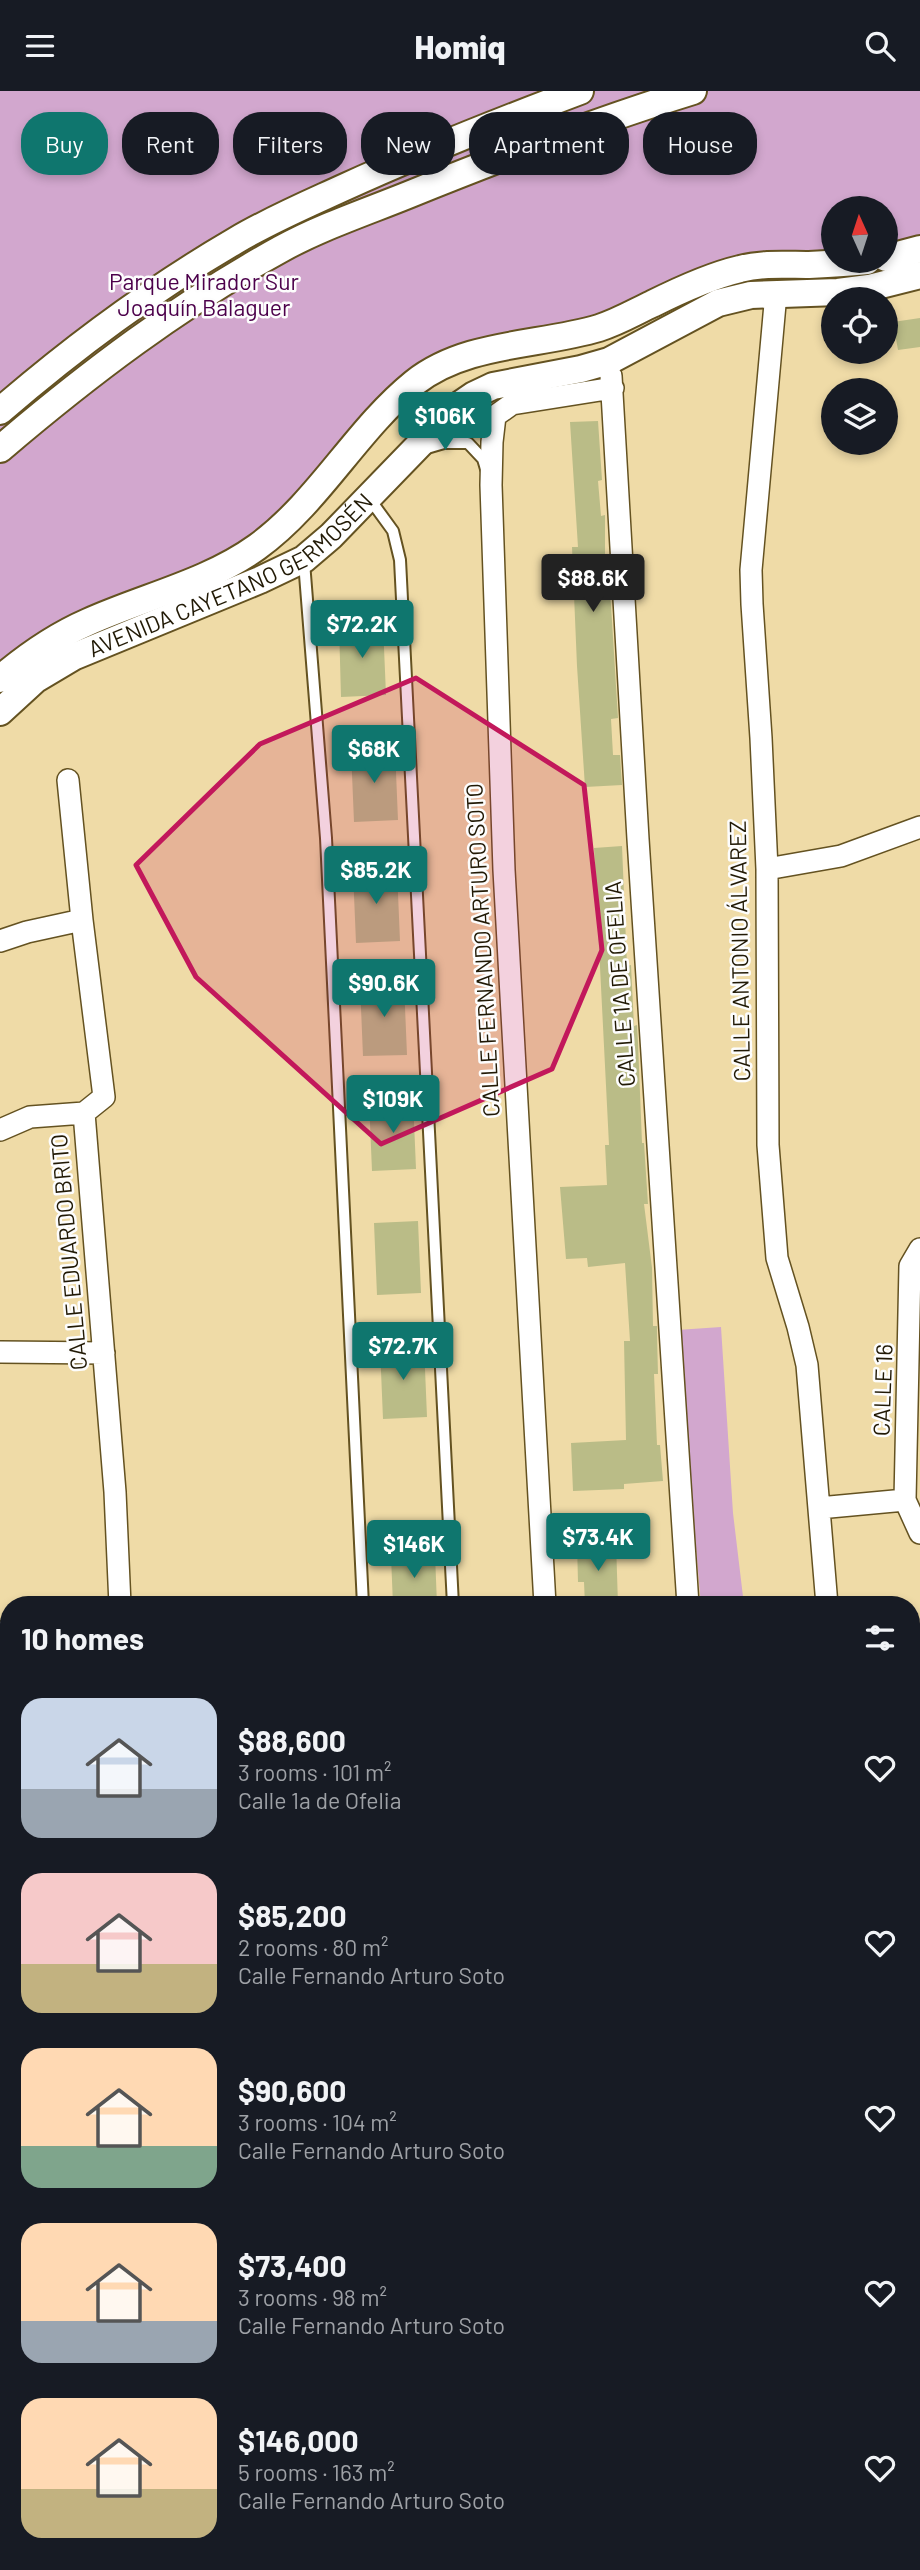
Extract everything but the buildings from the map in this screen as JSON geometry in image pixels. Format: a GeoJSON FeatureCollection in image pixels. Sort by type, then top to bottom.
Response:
{"type":"FeatureCollection","features":[{"type":"Feature","properties":{"kind":"street"},"geometry":{"type":"LineString","coordinates":[[0,411],[64,356],[146,296],[236,240],[291,211],[398,163],[580,91]]}},
{"type":"Feature","properties":{"kind":"street"},"geometry":{"type":"LineString","coordinates":[[0,449],[84,378],[150,329],[284,248],[453,177],[575,130],[693,91]]}},
{"type":"Feature","properties":{"kind":"street"},"geometry":{"type":"LineString","coordinates":[[898,255],[920,249]]}},
{"type":"Feature","properties":{"kind":"street","name":"AVENIDA CAYETANO GERMOSÉN"},"geometry":{"type":"LineString","coordinates":[[0,679],[57,637],[89,621],[218,569],[257,547],[319,488],[396,399],[416,381],[435,370],[460,358],[499,348],[566,337],[599,328],[709,278],[741,268],[772,264],[821,264]]}},
{"type":"Feature","properties":{"kind":"street","name":"AVENIDA CAYETANO GERMOSÉN"},"geometry":{"type":"LineString","coordinates":[[0,712],[36,679],[73,657],[260,580],[304,559],[331,537],[455,408],[474,395],[494,386],[609,361],[718,303],[751,295],[849,290],[920,275]]}},
{"type":"Feature","properties":{"kind":"street","name":"CALLE ANTONIO ÁLVAREZ"},"geometry":{"type":"LineString","coordinates":[[776,293],[751,570],[767,869],[768,1145],[777,1258],[807,1365],[826,1596]]}},
{"type":"Feature","properties":{"kind":"street","name":"CALLE 1A DE OFELIA"},"geometry":{"type":"LineString","coordinates":[[609,361],[613,388],[638,839],[687,1596]]}},
{"type":"Feature","properties":{"kind":"street","name":"CALLE FERNANDO ARTURO SOTO"},"geometry":{"type":"LineString","coordinates":[[544,1596],[504,870],[491,485],[492,443],[495,416],[512,404],[613,388]]}},
{"type":"Feature","properties":{"kind":"street","name":"CALLE EDUARDO BRITO"},"geometry":{"type":"LineString","coordinates":[[68,780],[104,1097],[84,1114],[115,1492],[120,1596]]}},
{"type":"Feature","properties":{"kind":"street"},"geometry":{"type":"LineString","coordinates":[[767,869],[841,856],[900,832],[920,827]]}},
{"type":"Feature","properties":{"kind":"street"},"geometry":{"type":"LineString","coordinates":[[0,941],[27,932],[82,921]]}},
{"type":"Feature","properties":{"kind":"street"},"geometry":{"type":"LineString","coordinates":[[0,1130],[30,1117],[84,1114]]}},
{"type":"Feature","properties":{"kind":"street","name":"CALLE 16"},"geometry":{"type":"LineString","coordinates":[[920,1249],[910,1266],[905,1500],[920,1532]]}},
{"type":"Feature","properties":{"kind":"street"},"geometry":{"type":"LineString","coordinates":[[0,1352],[104,1353]]}},
{"type":"Feature","properties":{"kind":"street"},"geometry":{"type":"LineString","coordinates":[[819,1508],[905,1500]]}},
{"type":"Feature","properties":{"kind":"lane"},"geometry":{"type":"LineString","coordinates":[[411,453],[444,443],[468,443],[483,459],[491,485]]}},
{"type":"Feature","properties":{"kind":"lane"},"geometry":{"type":"LineString","coordinates":[[369,498],[393,531],[400,561],[453,1596]]}},
{"type":"Feature","properties":{"kind":"lane"},"geometry":{"type":"LineString","coordinates":[[304,559],[326,838],[363,1596]]}},
{"type":"Feature","properties":{"kind":"highlighted area"},"geometry":{"type":"Polygon","coordinates":[[[416,678],[584,785],[602,950],[552,1069],[381,1144],[196,977],[136,865],[260,744],[416,678]]]}},
{"type":"Feature","properties":{"kind":"green space","name":"Parque Mirador Sur Joaquín Balaguer"},"geometry":{"type":"Polygon","coordinates":[[[0,91],[920,91],[920,245],[898,252],[898,196],[821,196],[821,261],[804,262],[622,312],[450,353],[274,518],[241,545],[0,666],[0,91]]]}},
{"type":"Feature","properties":{"kind":"green space"},"geometry":{"type":"Polygon","coordinates":[[[721,1327],[733,1513],[743,1596],[700,1596],[677,1330],[721,1327]]]}}]}
